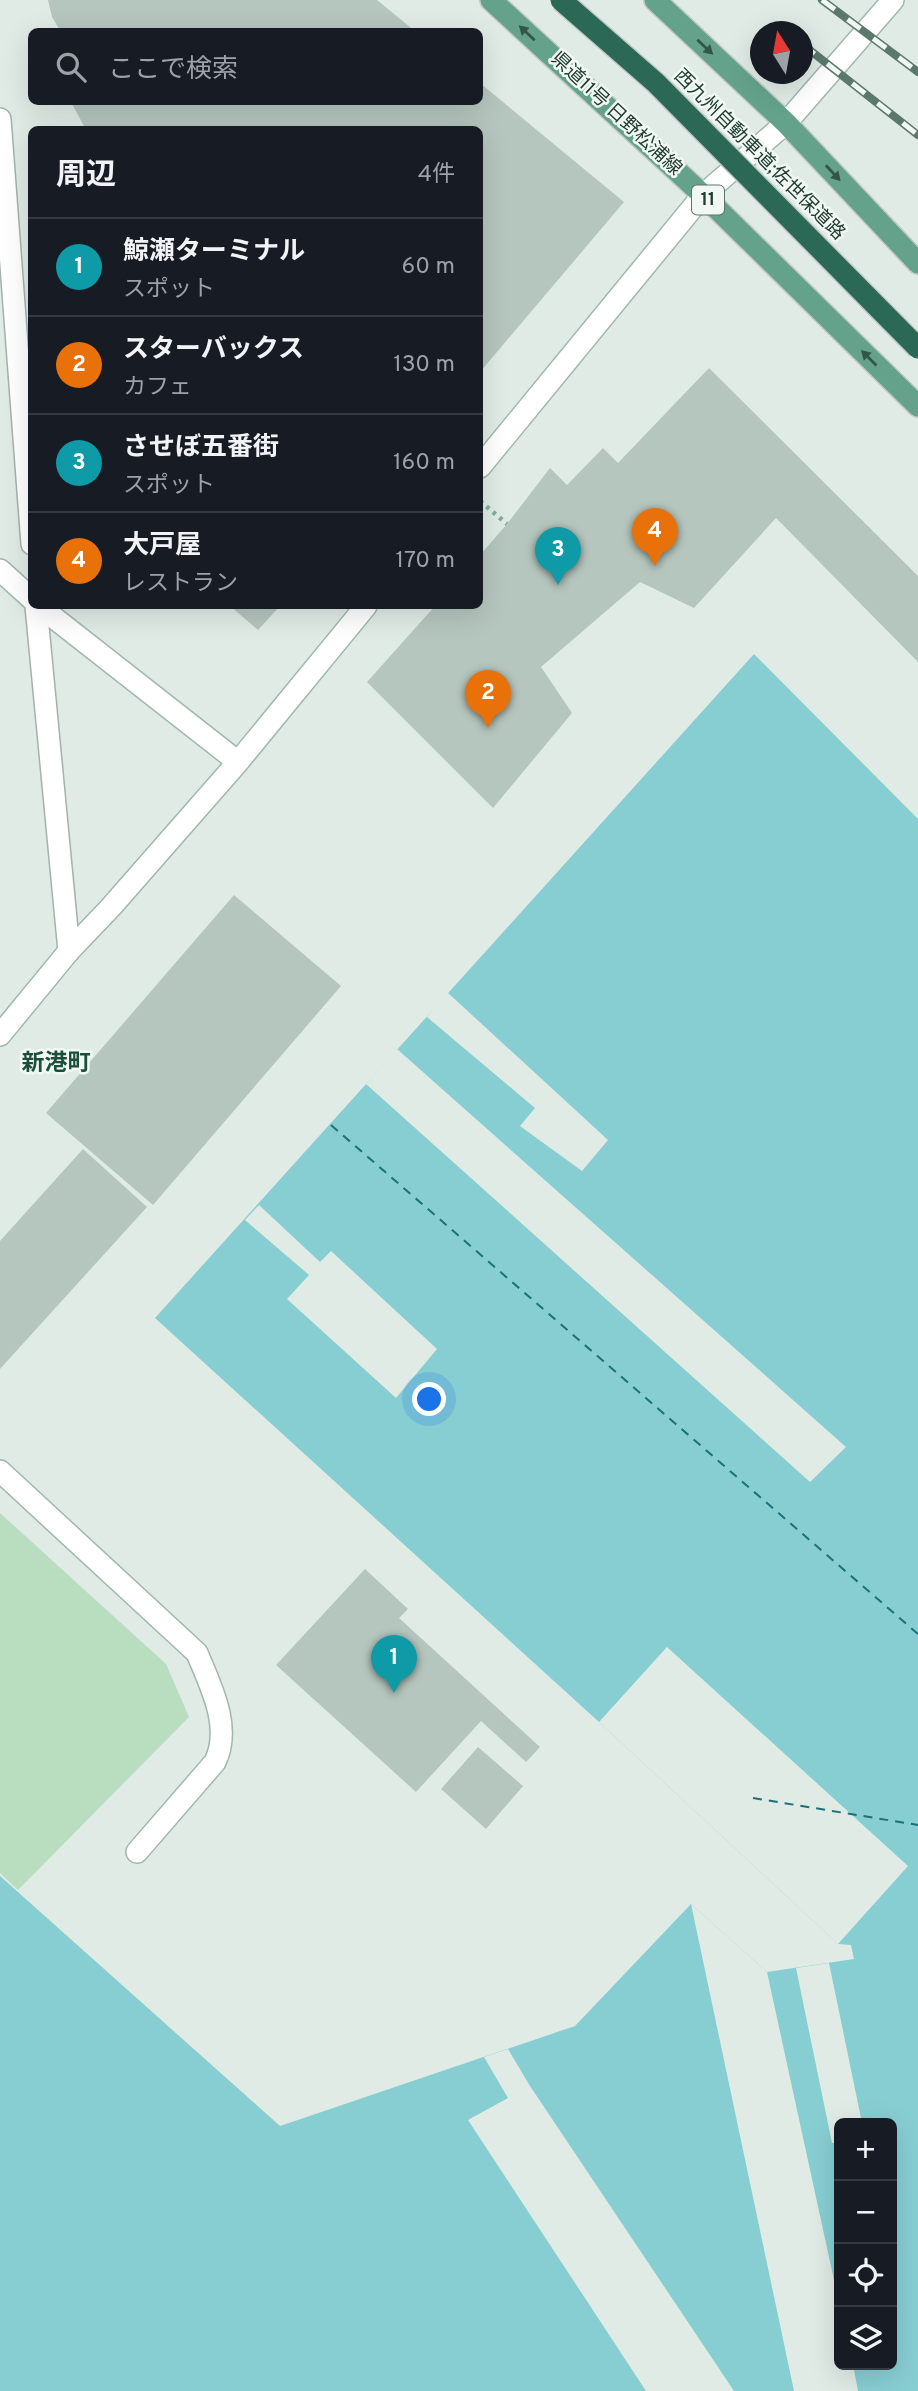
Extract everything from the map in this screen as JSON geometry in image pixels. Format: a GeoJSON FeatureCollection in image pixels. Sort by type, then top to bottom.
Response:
{"type":"FeatureCollection","features":[{"type":"Feature","properties":{"kind":"highway","name":"西九州自動車道;佐世保道路"},"geometry":{"type":"LineString","coordinates":[[561,0],[656,83],[918,348]]}},
{"type":"Feature","properties":{"kind":"main road","name":"県道11号 日野松浦線"},"geometry":{"type":"LineString","coordinates":[[491,0],[703,195],[918,406]]}},
{"type":"Feature","properties":{"kind":"main road"},"geometry":{"type":"LineString","coordinates":[[655,0],[786,123],[918,262]]}},
{"type":"Feature","properties":{"kind":"street"},"geometry":{"type":"LineString","coordinates":[[483,463],[703,195],[786,123],[894,0]]}},
{"type":"Feature","properties":{"kind":"street"},"geometry":{"type":"LineString","coordinates":[[0,120],[28,491]]}},
{"type":"Feature","properties":{"kind":"street"},"geometry":{"type":"LineString","coordinates":[[0,570],[28,595]]}},
{"type":"Feature","properties":{"kind":"street"},"geometry":{"type":"LineString","coordinates":[[38,609],[69,951]]}},
{"type":"Feature","properties":{"kind":"street"},"geometry":{"type":"LineString","coordinates":[[42,609],[238,762]]}},
{"type":"Feature","properties":{"kind":"street"},"geometry":{"type":"LineString","coordinates":[[0,1035],[69,951],[238,762],[364,609]]}},
{"type":"Feature","properties":{"kind":"street"},"geometry":{"type":"LineString","coordinates":[[0,1471],[197,1653],[214,1693],[223,1733],[222,1749],[215,1762],[137,1852]]}},
{"type":"Feature","properties":{"kind":"path"},"geometry":{"type":"LineString","coordinates":[[483,504],[507,524]]}},
{"type":"Feature","properties":{"kind":"green space"},"geometry":{"type":"Polygon","coordinates":[[[0,1513],[166,1664],[189,1717],[18,1890],[0,1873],[0,1513]]]}},
{"type":"Feature","properties":{"kind":"water"},"geometry":{"type":"Polygon","coordinates":[[[754,654],[918,819],[918,2391],[0,2391],[0,1876],[280,2126],[575,2026],[691,1904],[767,1972],[854,1959],[851,1945],[838,1944],[599,1722],[155,1318],[754,654]]]}},
{"type":"Feature","properties":{"kind":"pier"},"geometry":{"type":"Polygon","coordinates":[[[447,992],[608,1140],[582,1171],[520,1126],[535,1108],[427,1017],[447,992]]]}},
{"type":"Feature","properties":{"kind":"pier"},"geometry":{"type":"Polygon","coordinates":[[[397,1049],[846,1447],[810,1482],[366,1084],[397,1049]]]}},
{"type":"Feature","properties":{"kind":"pier"},"geometry":{"type":"Polygon","coordinates":[[[259,1205],[320,1262],[331,1251],[437,1349],[396,1398],[287,1299],[309,1275],[245,1220],[259,1205]]]}},
{"type":"Feature","properties":{"kind":"pier"},"geometry":{"type":"Polygon","coordinates":[[[667,1647],[908,1866],[838,1944],[599,1722],[667,1647]]]}},
{"type":"Feature","properties":{"kind":"pier"},"geometry":{"type":"Polygon","coordinates":[[[691,1904],[767,1972],[834,2280],[834,2370],[854,2370],[858,2391],[794,2391],[691,1904]]]}},
{"type":"Feature","properties":{"kind":"pier"},"geometry":{"type":"Polygon","coordinates":[[[829,1963],[861,2118],[834,2118],[834,2143],[832,2143],[796,1968],[829,1963]]]}},
{"type":"Feature","properties":{"kind":"pier"},"geometry":{"type":"Polygon","coordinates":[[[508,2049],[734,2391],[646,2391],[468,2120],[508,2098],[484,2057],[508,2049]]]}},
{"type":"Feature","properties":{"kind":"building"},"geometry":{"type":"Polygon","coordinates":[[[48,0],[377,0],[411,28],[59,28],[52,17],[48,0]]]}},
{"type":"Feature","properties":{"kind":"building"},"geometry":{"type":"Polygon","coordinates":[[[483,85],[624,202],[483,368],[483,126],[84,126],[73,105],[483,105],[483,85]]]}},
{"type":"Feature","properties":{"kind":"building"},"geometry":{"type":"Polygon","coordinates":[[[709,368],[918,576],[918,662],[776,518],[694,608],[640,582],[541,667],[572,713],[493,808],[367,682],[432,609],[483,609],[483,552],[550,468],[567,485],[603,448],[618,463],[709,368]]]}},
{"type":"Feature","properties":{"kind":"building"},"geometry":{"type":"Polygon","coordinates":[[[234,609],[277,609],[258,630],[234,609]]]}},
{"type":"Feature","properties":{"kind":"building"},"geometry":{"type":"Polygon","coordinates":[[[234,895],[341,986],[153,1205],[46,1113],[234,895]]]}},
{"type":"Feature","properties":{"kind":"building"},"geometry":{"type":"Polygon","coordinates":[[[83,1149],[147,1207],[0,1369],[0,1241],[83,1149]]]}},
{"type":"Feature","properties":{"kind":"building"},"geometry":{"type":"Polygon","coordinates":[[[365,1569],[408,1609],[399,1618],[540,1747],[526,1762],[481,1721],[416,1792],[276,1665],[365,1569]]]}},
{"type":"Feature","properties":{"kind":"building"},"geometry":{"type":"Polygon","coordinates":[[[478,1747],[523,1786],[486,1829],[441,1789],[478,1747]]]}},
{"type":"Feature","properties":{"kind":"ferry route"},"geometry":{"type":"LineString","coordinates":[[331,1125],[918,1634]]}},
{"type":"Feature","properties":{"kind":"ferry route"},"geometry":{"type":"LineString","coordinates":[[753,1798],[918,1825]]}},
{"type":"Feature","properties":{"kind":"railway"},"geometry":{"type":"LineString","coordinates":[[822,0],[918,72]]}},
{"type":"Feature","properties":{"kind":"railway"},"geometry":{"type":"LineString","coordinates":[[813,53],[918,135]]}},
{"type":"Feature","properties":{"kind":"place","name":"大戸屋"},"geometry":{"type":"Point","coordinates":[655,566]}},
{"type":"Feature","properties":{"kind":"place","name":"させぼ五番街"},"geometry":{"type":"Point","coordinates":[558,585]}},
{"type":"Feature","properties":{"kind":"place","name":"スターバックス"},"geometry":{"type":"Point","coordinates":[488,728]}},
{"type":"Feature","properties":{"kind":"place","name":"鯨瀬ターミナル"},"geometry":{"type":"Point","coordinates":[394,1693]}},
{"type":"Feature","properties":{"kind":"district","name":"新港町"},"geometry":{"type":"Point","coordinates":[56,1064]}}]}
